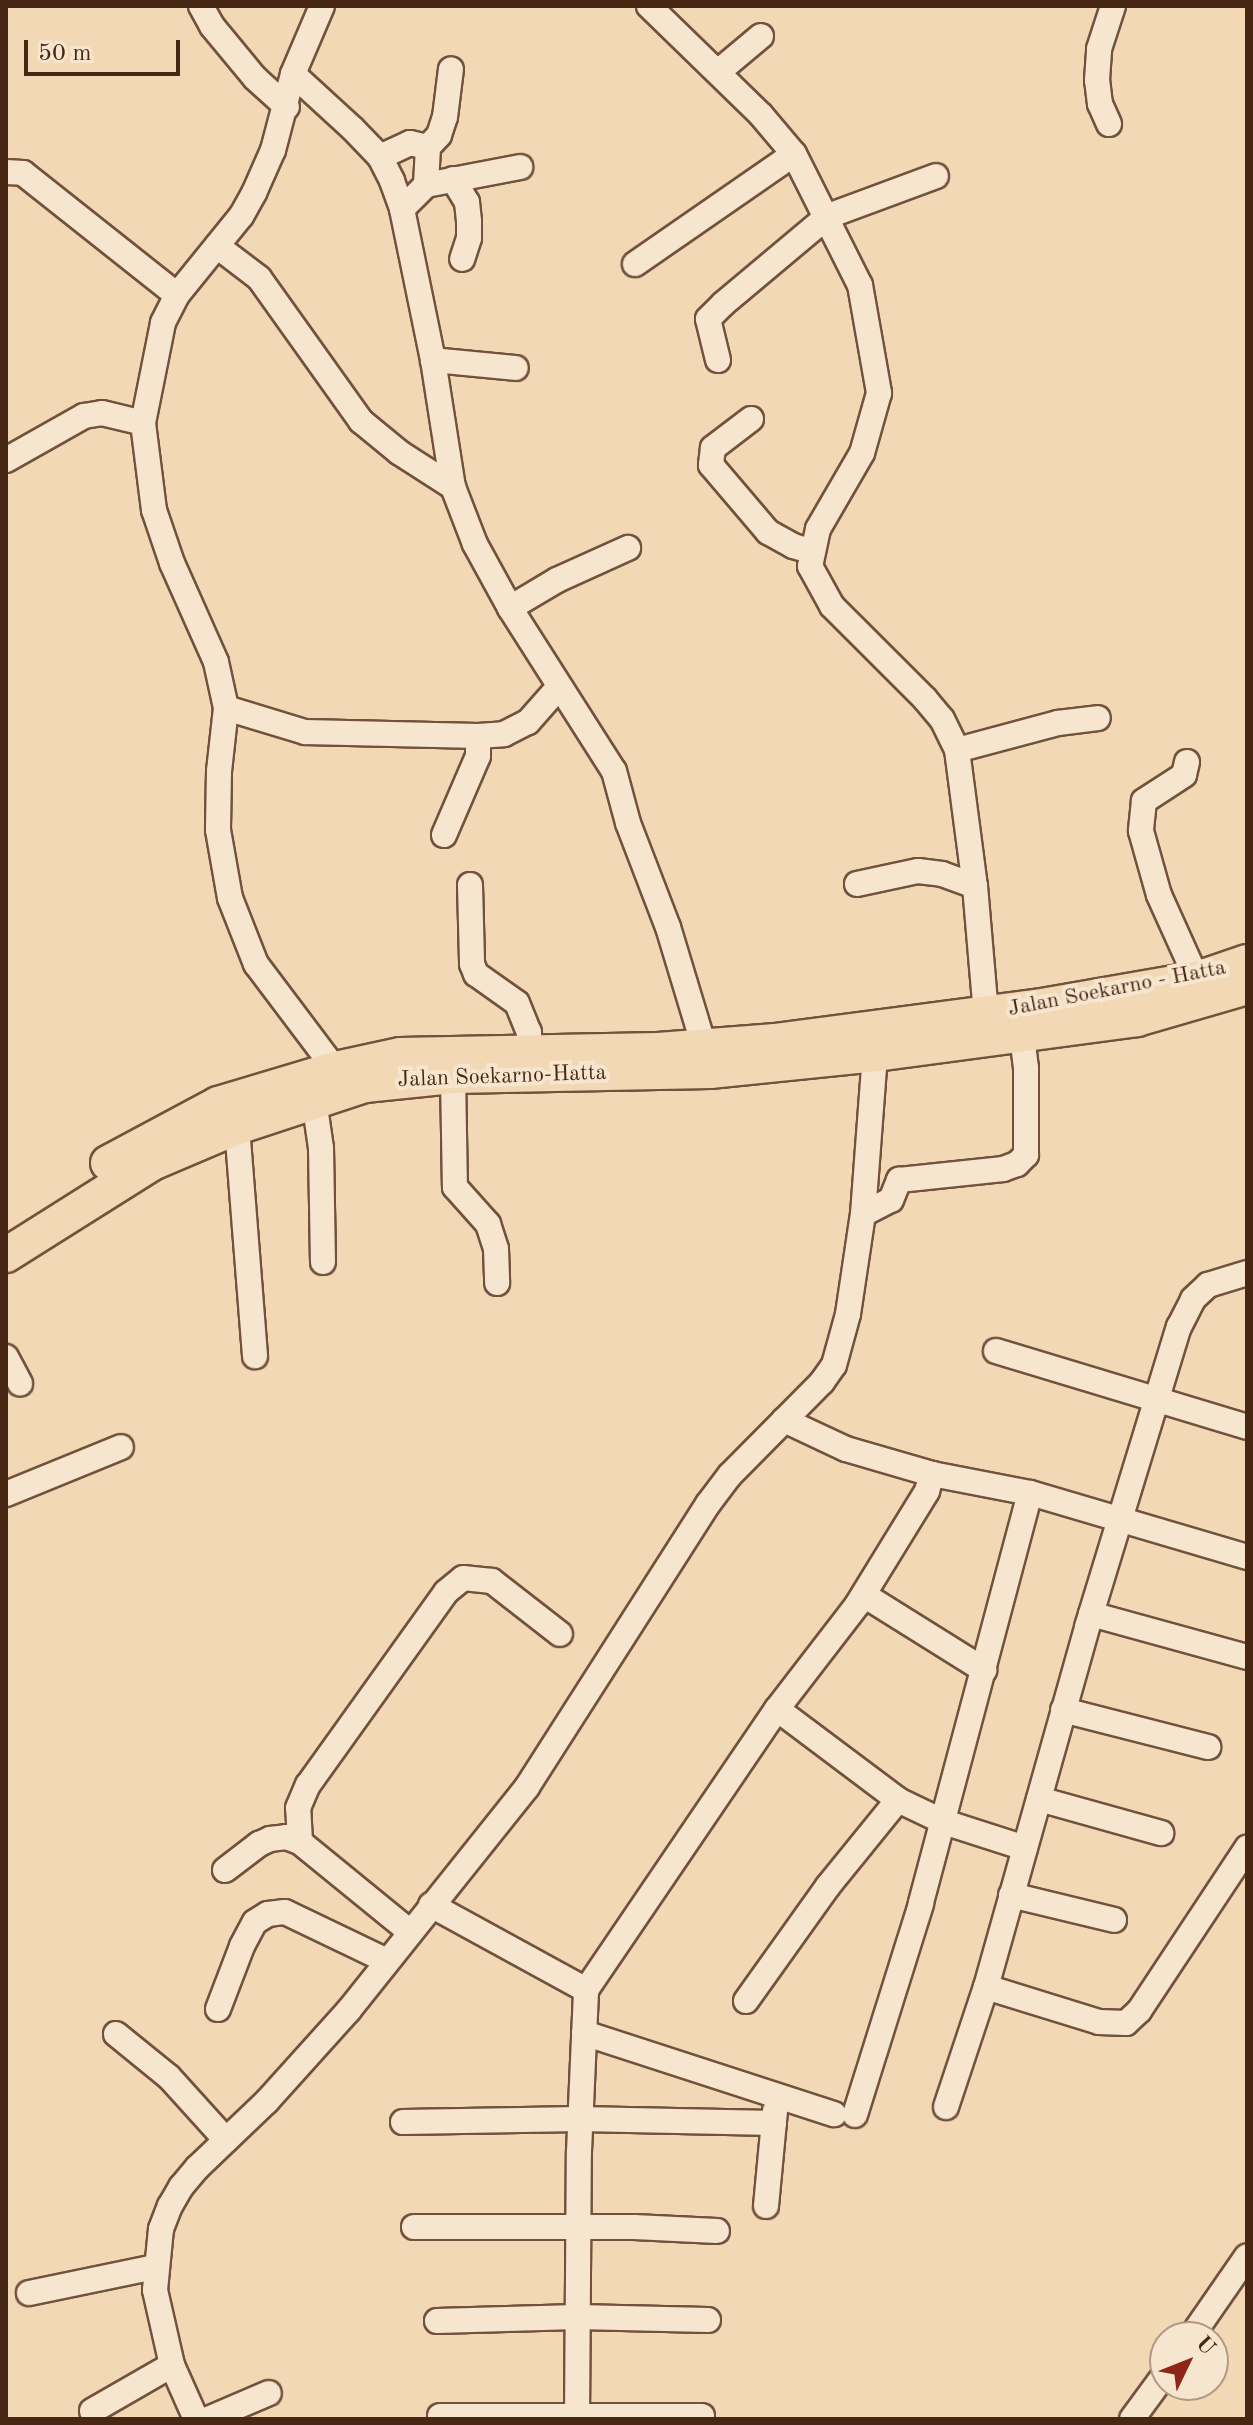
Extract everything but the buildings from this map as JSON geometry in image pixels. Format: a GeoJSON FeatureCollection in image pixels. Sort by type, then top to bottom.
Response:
{"type":"FeatureCollection","features":[{"type":"Feature","properties":{"kind":"highway","name":"Jalan Soekarno - Hatta"},"geometry":{"type":"LineString","coordinates":[[1004,1024],[1197,979],[1247,962]]}},
{"type":"Feature","properties":{"kind":"highway","name":"Jalan Soekarno - Hatta"},"geometry":{"type":"LineString","coordinates":[[1004,1024],[1137,1019],[1247,987]]}},
{"type":"Feature","properties":{"kind":"highway","name":"Jalan Soekarno-Hatta"},"geometry":{"type":"LineString","coordinates":[[6,1255],[152,1163],[237,1127],[365,1085],[453,1076],[710,1071],[876,1042],[1004,1024]]}},
{"type":"Feature","properties":{"kind":"highway"},"geometry":{"type":"LineString","coordinates":[[6,1227],[147,1139],[218,1104],[335,1069],[400,1055],[876,1042]]}},
{"type":"Feature","properties":{"kind":"street"},"geometry":{"type":"LineString","coordinates":[[201,6],[212,26],[255,78],[287,107]]}},
{"type":"Feature","properties":{"kind":"street"},"geometry":{"type":"LineString","coordinates":[[322,6],[293,74],[287,107],[254,193],[217,246],[177,295],[160,335],[143,423],[154,510],[172,563],[216,662],[226,708],[219,771],[218,830],[230,898],[256,964],[335,1069]]}},
{"type":"Feature","properties":{"kind":"street"},"geometry":{"type":"LineString","coordinates":[[649,6],[718,72],[794,154],[828,216],[860,285],[879,393],[862,453],[818,529],[810,566],[832,606],[925,699],[942,719],[957,750],[975,886],[1004,1024],[1027,1100],[1026,1155],[1017,1164],[1003,1169],[899,1180],[891,1200],[863,1214]]}},
{"type":"Feature","properties":{"kind":"street"},"geometry":{"type":"LineString","coordinates":[[1109,124],[1100,104],[1097,80],[1099,49],[1113,6]]}},
{"type":"Feature","properties":{"kind":"street"},"geometry":{"type":"LineString","coordinates":[[718,72],[761,36]]}},
{"type":"Feature","properties":{"kind":"street"},"geometry":{"type":"LineString","coordinates":[[426,185],[428,147],[439,135],[445,117],[451,69]]}},
{"type":"Feature","properties":{"kind":"street"},"geometry":{"type":"LineString","coordinates":[[293,74],[380,157],[402,209],[433,360],[453,487],[475,544],[510,608],[558,688],[600,744],[614,771],[628,823],[668,927],[704,1046]]}},
{"type":"Feature","properties":{"kind":"street"},"geometry":{"type":"LineString","coordinates":[[380,157],[410,143],[428,147]]}},
{"type":"Feature","properties":{"kind":"street"},"geometry":{"type":"LineString","coordinates":[[635,264],[794,154]]}},
{"type":"Feature","properties":{"kind":"street"},"geometry":{"type":"LineString","coordinates":[[402,209],[426,185],[520,167]]}},
{"type":"Feature","properties":{"kind":"street"},"geometry":{"type":"LineString","coordinates":[[6,172],[23,173],[177,295]]}},
{"type":"Feature","properties":{"kind":"street"},"geometry":{"type":"LineString","coordinates":[[718,360],[707,328],[708,319],[828,216],[936,176]]}},
{"type":"Feature","properties":{"kind":"street"},"geometry":{"type":"LineString","coordinates":[[453,179],[467,202],[469,238],[462,259]]}},
{"type":"Feature","properties":{"kind":"street"},"geometry":{"type":"LineString","coordinates":[[217,246],[259,278],[361,421],[400,453],[453,487]]}},
{"type":"Feature","properties":{"kind":"street"},"geometry":{"type":"LineString","coordinates":[[433,360],[516,368]]}},
{"type":"Feature","properties":{"kind":"street"},"geometry":{"type":"LineString","coordinates":[[6,460],[84,416],[102,413],[143,423]]}},
{"type":"Feature","properties":{"kind":"street"},"geometry":{"type":"LineString","coordinates":[[751,419],[713,448],[711,465],[768,532],[793,546],[811,551]]}},
{"type":"Feature","properties":{"kind":"street"},"geometry":{"type":"LineString","coordinates":[[510,608],[557,580],[628,548]]}},
{"type":"Feature","properties":{"kind":"street"},"geometry":{"type":"LineString","coordinates":[[226,708],[305,732],[478,736],[504,734],[528,722],[558,688]]}},
{"type":"Feature","properties":{"kind":"street"},"geometry":{"type":"LineString","coordinates":[[957,750],[1058,723],[1098,718]]}},
{"type":"Feature","properties":{"kind":"street"},"geometry":{"type":"LineString","coordinates":[[444,835],[478,756],[478,736]]}},
{"type":"Feature","properties":{"kind":"street"},"geometry":{"type":"LineString","coordinates":[[1187,762],[1184,775],[1177,782],[1144,801],[1141,831],[1159,895],[1197,979]]}},
{"type":"Feature","properties":{"kind":"street"},"geometry":{"type":"LineString","coordinates":[[857,884],[918,871],[942,874],[975,886]]}},
{"type":"Feature","properties":{"kind":"street"},"geometry":{"type":"LineString","coordinates":[[470,885],[472,964],[476,974],[517,1003],[529,1032],[529,1050]]}},
{"type":"Feature","properties":{"kind":"street"},"geometry":{"type":"LineString","coordinates":[[196,2419],[172,2365],[162,2333],[155,2267],[161,2229],[181,2187],[321,2042],[527,1787],[708,1504],[738,1466],[822,1382],[839,1353],[863,1214],[876,1042]]}},
{"type":"Feature","properties":{"kind":"street"},"geometry":{"type":"LineString","coordinates":[[453,1076],[455,1187],[488,1224],[496,1249],[497,1283]]}},
{"type":"Feature","properties":{"kind":"street"},"geometry":{"type":"LineString","coordinates":[[314,1100],[322,1162],[323,1262]]}},
{"type":"Feature","properties":{"kind":"street"},"geometry":{"type":"LineString","coordinates":[[237,1127],[255,1356]]}},
{"type":"Feature","properties":{"kind":"street"},"geometry":{"type":"LineString","coordinates":[[946,2107],[986,1987],[1091,1614],[1179,1327],[1193,1299],[1208,1285],[1247,1273]]}},
{"type":"Feature","properties":{"kind":"street"},"geometry":{"type":"LineString","coordinates":[[996,1351],[1247,1427]]}},
{"type":"Feature","properties":{"kind":"street"},"geometry":{"type":"LineString","coordinates":[[6,1357],[20,1383]]}},
{"type":"Feature","properties":{"kind":"street"},"geometry":{"type":"LineString","coordinates":[[784,1420],[846,1449],[932,1474],[1030,1493],[1120,1517],[1247,1557]]}},
{"type":"Feature","properties":{"kind":"street"},"geometry":{"type":"LineString","coordinates":[[6,1494],[121,1447]]}},
{"type":"Feature","properties":{"kind":"street"},"geometry":{"type":"LineString","coordinates":[[578,2416],[580,2119],[586,1990],[777,1709],[864,1595],[927,1491],[932,1474]]}},
{"type":"Feature","properties":{"kind":"street"},"geometry":{"type":"LineString","coordinates":[[584,2033],[845,2114],[944,1822],[1030,1493]]}},
{"type":"Feature","properties":{"kind":"street"},"geometry":{"type":"LineString","coordinates":[[300,1842],[298,1808],[308,1785],[446,1592],[463,1578],[492,1581],[560,1634]]}},
{"type":"Feature","properties":{"kind":"street"},"geometry":{"type":"LineString","coordinates":[[864,1595],[984,1670]]}},
{"type":"Feature","properties":{"kind":"street"},"geometry":{"type":"LineString","coordinates":[[1091,1614],[1247,1657]]}},
{"type":"Feature","properties":{"kind":"street"},"geometry":{"type":"LineString","coordinates":[[777,1709],[898,1800],[944,1822],[1025,1848]]}},
{"type":"Feature","properties":{"kind":"street"},"geometry":{"type":"LineString","coordinates":[[1063,1710],[1208,1747]]}},
{"type":"Feature","properties":{"kind":"street"},"geometry":{"type":"LineString","coordinates":[[1039,1799],[1161,1833]]}},
{"type":"Feature","properties":{"kind":"street"},"geometry":{"type":"LineString","coordinates":[[746,2001],[828,1886],[898,1800]]}},
{"type":"Feature","properties":{"kind":"street"},"geometry":{"type":"LineString","coordinates":[[225,1870],[270,1839],[286,1837],[300,1842],[409,1931]]}},
{"type":"Feature","properties":{"kind":"street"},"geometry":{"type":"LineString","coordinates":[[986,1987],[1099,2022],[1126,2023],[1139,2011],[1247,1848]]}},
{"type":"Feature","properties":{"kind":"street"},"geometry":{"type":"LineString","coordinates":[[1011,1895],[1114,1920]]}},
{"type":"Feature","properties":{"kind":"street"},"geometry":{"type":"LineString","coordinates":[[431,1905],[586,1990]]}},
{"type":"Feature","properties":{"kind":"street"},"geometry":{"type":"LineString","coordinates":[[218,2009],[242,1946],[255,1922],[268,1914],[285,1912],[385,1960]]}},
{"type":"Feature","properties":{"kind":"street"},"geometry":{"type":"LineString","coordinates":[[116,2034],[169,2077],[226,2140]]}},
{"type":"Feature","properties":{"kind":"street"},"geometry":{"type":"LineString","coordinates":[[766,2206],[777,2095]]}},
{"type":"Feature","properties":{"kind":"street"},"geometry":{"type":"LineString","coordinates":[[403,2122],[580,2119],[774,2123]]}},
{"type":"Feature","properties":{"kind":"street"},"geometry":{"type":"LineString","coordinates":[[414,2227],[578,2226],[717,2231]]}},
{"type":"Feature","properties":{"kind":"street"},"geometry":{"type":"LineString","coordinates":[[1202,2321],[1247,2256]]}},
{"type":"Feature","properties":{"kind":"street"},"geometry":{"type":"LineString","coordinates":[[29,2293],[155,2267]]}},
{"type":"Feature","properties":{"kind":"street"},"geometry":{"type":"LineString","coordinates":[[437,2321],[577,2317],[708,2320]]}},
{"type":"Feature","properties":{"kind":"street"},"geometry":{"type":"LineString","coordinates":[[92,2411],[172,2365]]}},
{"type":"Feature","properties":{"kind":"street"},"geometry":{"type":"LineString","coordinates":[[208,2419],[269,2393]]}},
{"type":"Feature","properties":{"kind":"street"},"geometry":{"type":"LineString","coordinates":[[1132,2419],[1149,2396]]}},
{"type":"Feature","properties":{"kind":"street"},"geometry":{"type":"LineString","coordinates":[[440,2416],[702,2416]]}}]}
